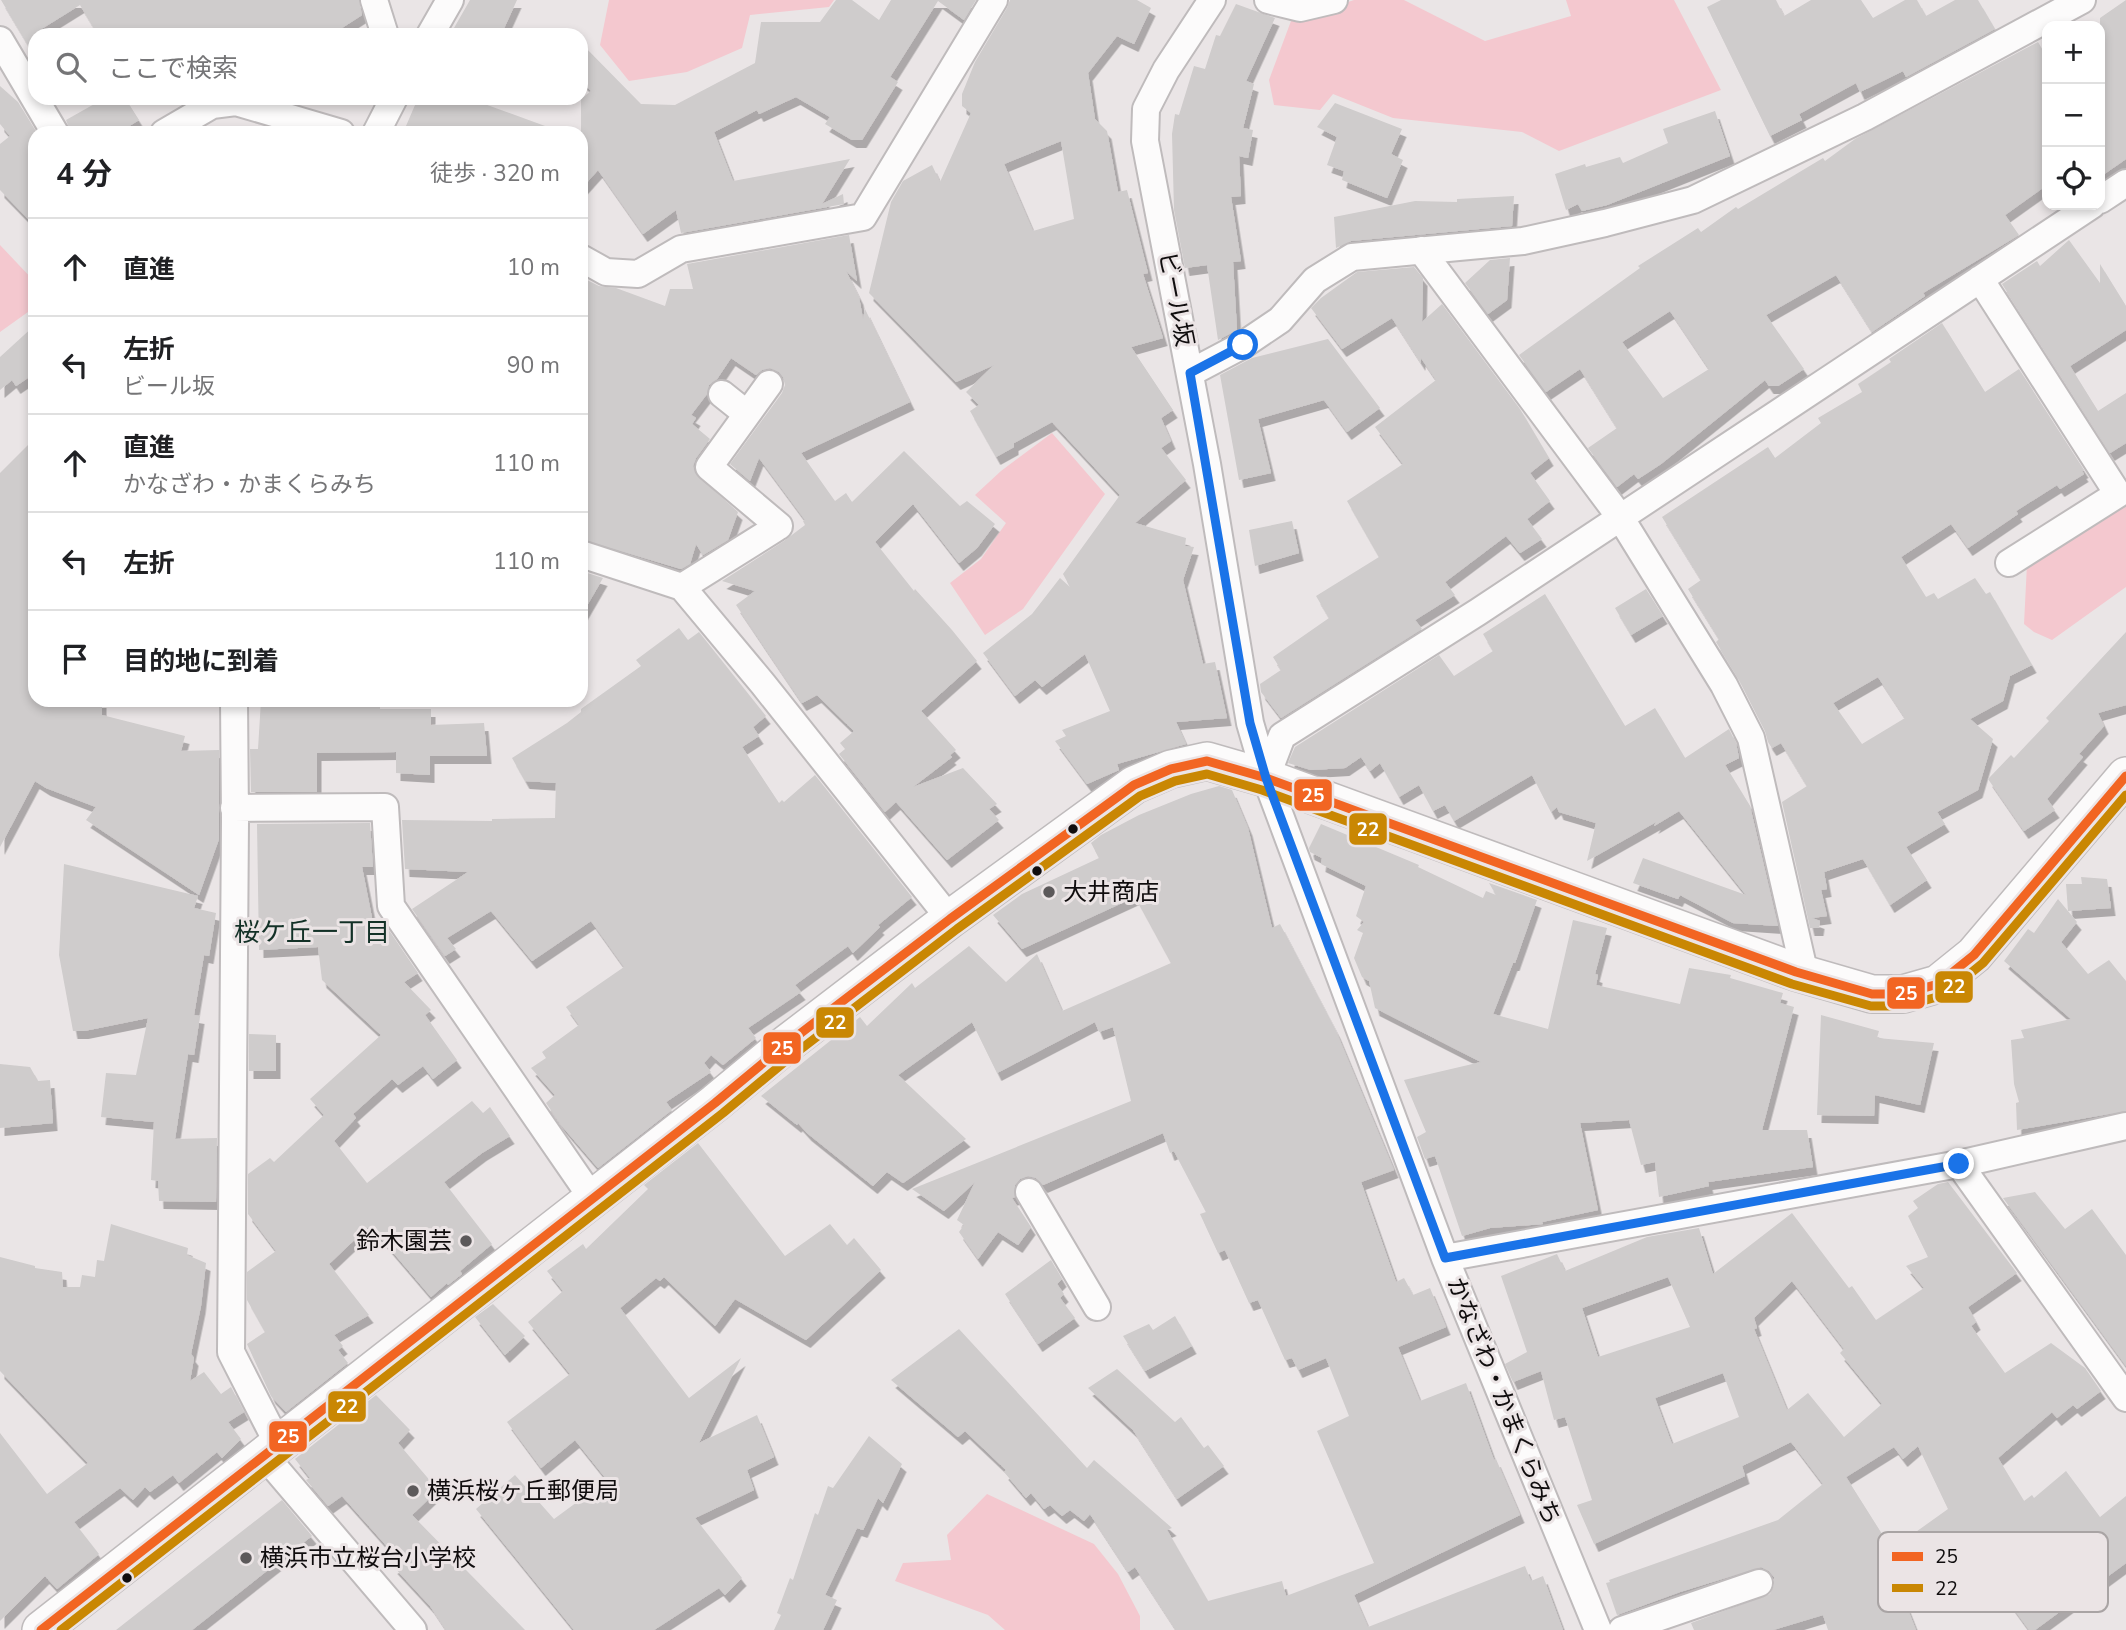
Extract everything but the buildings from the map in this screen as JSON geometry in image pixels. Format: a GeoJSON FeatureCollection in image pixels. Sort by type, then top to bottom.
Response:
{"type":"FeatureCollection","features":[{"type":"Feature","properties":{"kind":"street"},"geometry":{"type":"LineString","coordinates":[[374,0],[383,28]]}},
{"type":"Feature","properties":{"kind":"street"},"geometry":{"type":"LineString","coordinates":[[434,28],[450,0]]}},
{"type":"Feature","properties":{"kind":"street"},"geometry":{"type":"LineString","coordinates":[[588,262],[606,272],[638,274],[681,249],[863,217],[994,0]]}},
{"type":"Feature","properties":{"kind":"street","name":"ビール坂"},"geometry":{"type":"LineString","coordinates":[[1212,0],[1166,70],[1146,108],[1145,141],[1190,373],[1250,723],[1266,778]]}},
{"type":"Feature","properties":{"kind":"street"},"geometry":{"type":"LineString","coordinates":[[1268,0],[1300,8],[1334,0]]}},
{"type":"Feature","properties":{"kind":"street"},"geometry":{"type":"LineString","coordinates":[[1190,373],[1243,345],[1280,320],[1315,280],[1352,257],[1523,240],[1605,223],[1693,200],[1865,117],[2082,0]]}},
{"type":"Feature","properties":{"kind":"street"},"geometry":{"type":"LineString","coordinates":[[0,40],[28,87]]}},
{"type":"Feature","properties":{"kind":"street"},"geometry":{"type":"LineString","coordinates":[[38,105],[51,126]]}},
{"type":"Feature","properties":{"kind":"street"},"geometry":{"type":"LineString","coordinates":[[176,126],[212,105]]}},
{"type":"Feature","properties":{"kind":"street"},"geometry":{"type":"LineString","coordinates":[[246,105],[317,126]]}},
{"type":"Feature","properties":{"kind":"street"},"geometry":{"type":"LineString","coordinates":[[380,126],[390,105]]}},
{"type":"Feature","properties":{"kind":"street"},"geometry":{"type":"LineString","coordinates":[[2105,197],[2126,183]]}},
{"type":"Feature","properties":{"kind":"street"},"geometry":{"type":"LineString","coordinates":[[1266,778],[1283,736],[1478,612],[2084,210]]}},
{"type":"Feature","properties":{"kind":"street"},"geometry":{"type":"LineString","coordinates":[[1421,250],[1620,517],[1724,685],[1751,738],[1805,975]]}},
{"type":"Feature","properties":{"kind":"street"},"geometry":{"type":"LineString","coordinates":[[1980,279],[2118,494],[2009,563]]}},
{"type":"Feature","properties":{"kind":"street"},"geometry":{"type":"LineString","coordinates":[[682,587],[778,527],[709,467],[769,384]]}},
{"type":"Feature","properties":{"kind":"street"},"geometry":{"type":"LineString","coordinates":[[722,394],[747,414]]}},
{"type":"Feature","properties":{"kind":"street"},"geometry":{"type":"LineString","coordinates":[[588,556],[682,587],[950,919]]}},
{"type":"Feature","properties":{"kind":"street"},"geometry":{"type":"LineString","coordinates":[[234,707],[231,1352],[271,1449],[413,1630]]}},
{"type":"Feature","properties":{"kind":"street"},"geometry":{"type":"LineString","coordinates":[[41,1630],[950,919],[1134,785],[1171,769],[1208,761],[1266,778],[1805,975],[1872,994],[1903,994],[1938,984],[1974,955],[2126,776]]}},
{"type":"Feature","properties":{"kind":"street","name":"かなざわ・かまくらみち"},"geometry":{"type":"LineString","coordinates":[[1266,778],[1445,1258],[1598,1630]]}},
{"type":"Feature","properties":{"kind":"street"},"geometry":{"type":"LineString","coordinates":[[234,808],[385,807],[391,906],[592,1198]]}},
{"type":"Feature","properties":{"kind":"street"},"geometry":{"type":"LineString","coordinates":[[1445,1258],[1959,1164],[2126,1126]]}},
{"type":"Feature","properties":{"kind":"street"},"geometry":{"type":"LineString","coordinates":[[1959,1164],[2126,1398]]}},
{"type":"Feature","properties":{"kind":"street"},"geometry":{"type":"LineString","coordinates":[[1029,1192],[1097,1307]]}},
{"type":"Feature","properties":{"kind":"street"},"geometry":{"type":"LineString","coordinates":[[1622,1630],[1759,1583]]}},
{"type":"Feature","properties":{"kind":"shaded area"},"geometry":{"type":"Polygon","coordinates":[[[609,0],[834,0],[829,7],[750,15],[742,48],[687,72],[629,81],[600,45],[609,0]]]}},
{"type":"Feature","properties":{"kind":"shaded area"},"geometry":{"type":"Polygon","coordinates":[[[1354,0],[1404,0],[1485,41],[1571,16],[1566,0],[1674,0],[1721,90],[1559,151],[1522,132],[1393,118],[1333,94],[1320,110],[1274,105],[1269,80],[1291,21],[1354,0]]]}},
{"type":"Feature","properties":{"kind":"shaded area"},"geometry":{"type":"Polygon","coordinates":[[[0,245],[28,275],[28,312],[0,332],[0,245]]]}},
{"type":"Feature","properties":{"kind":"shaded area"},"geometry":{"type":"Polygon","coordinates":[[[1052,433],[1105,494],[1023,609],[985,635],[950,583],[981,559],[1006,523],[975,495],[1001,471],[1052,433]]]}},
{"type":"Feature","properties":{"kind":"shaded area"},"geometry":{"type":"Polygon","coordinates":[[[2126,502],[2126,587],[2052,640],[2034,632],[2024,624],[2027,564],[2126,502]]]}},
{"type":"Feature","properties":{"kind":"shaded area"},"geometry":{"type":"Polygon","coordinates":[[[987,1494],[1094,1544],[1118,1574],[1140,1616],[1140,1630],[1005,1630],[988,1615],[895,1581],[903,1563],[951,1560],[947,1535],[987,1494]]]}},
{"type":"Feature","properties":{"kind":"transit line","name":"25"},"geometry":{"type":"LineString","coordinates":[[41,1630],[715,1103],[780,1049],[950,919],[1134,785],[1171,769],[1207,761],[1266,778],[1796,972],[1872,994],[1903,994],[1938,984],[1974,955],[2126,776]]}},
{"type":"Feature","properties":{"kind":"transit line","name":"22"},"geometry":{"type":"LineString","coordinates":[[61,1630],[957,929],[1140,796],[1175,781],[1207,774],[1262,790],[1792,984],[1871,1006],[1905,1006],[1944,995],[1983,963],[2126,795]]}},
{"type":"Feature","properties":{"kind":"place","name":"大井商店"},"geometry":{"type":"Point","coordinates":[1049,892]}},
{"type":"Feature","properties":{"kind":"place","name":"鈴木園芸"},"geometry":{"type":"Point","coordinates":[466,1241]}},
{"type":"Feature","properties":{"kind":"place","name":"横浜桜ヶ丘郵便局"},"geometry":{"type":"Point","coordinates":[413,1491]}},
{"type":"Feature","properties":{"kind":"place","name":"横浜市立桜台小学校"},"geometry":{"type":"Point","coordinates":[246,1558]}},
{"type":"Feature","properties":{"kind":"district","name":"桜ケ丘一丁目"},"geometry":{"type":"Point","coordinates":[312,932]}},
{"type":"Feature","properties":{"kind":"route"},"geometry":{"type":"LineString","coordinates":[[1243,345],[1190,373],[1250,723],[1266,778],[1445,1258],[1959,1164]]}}]}
